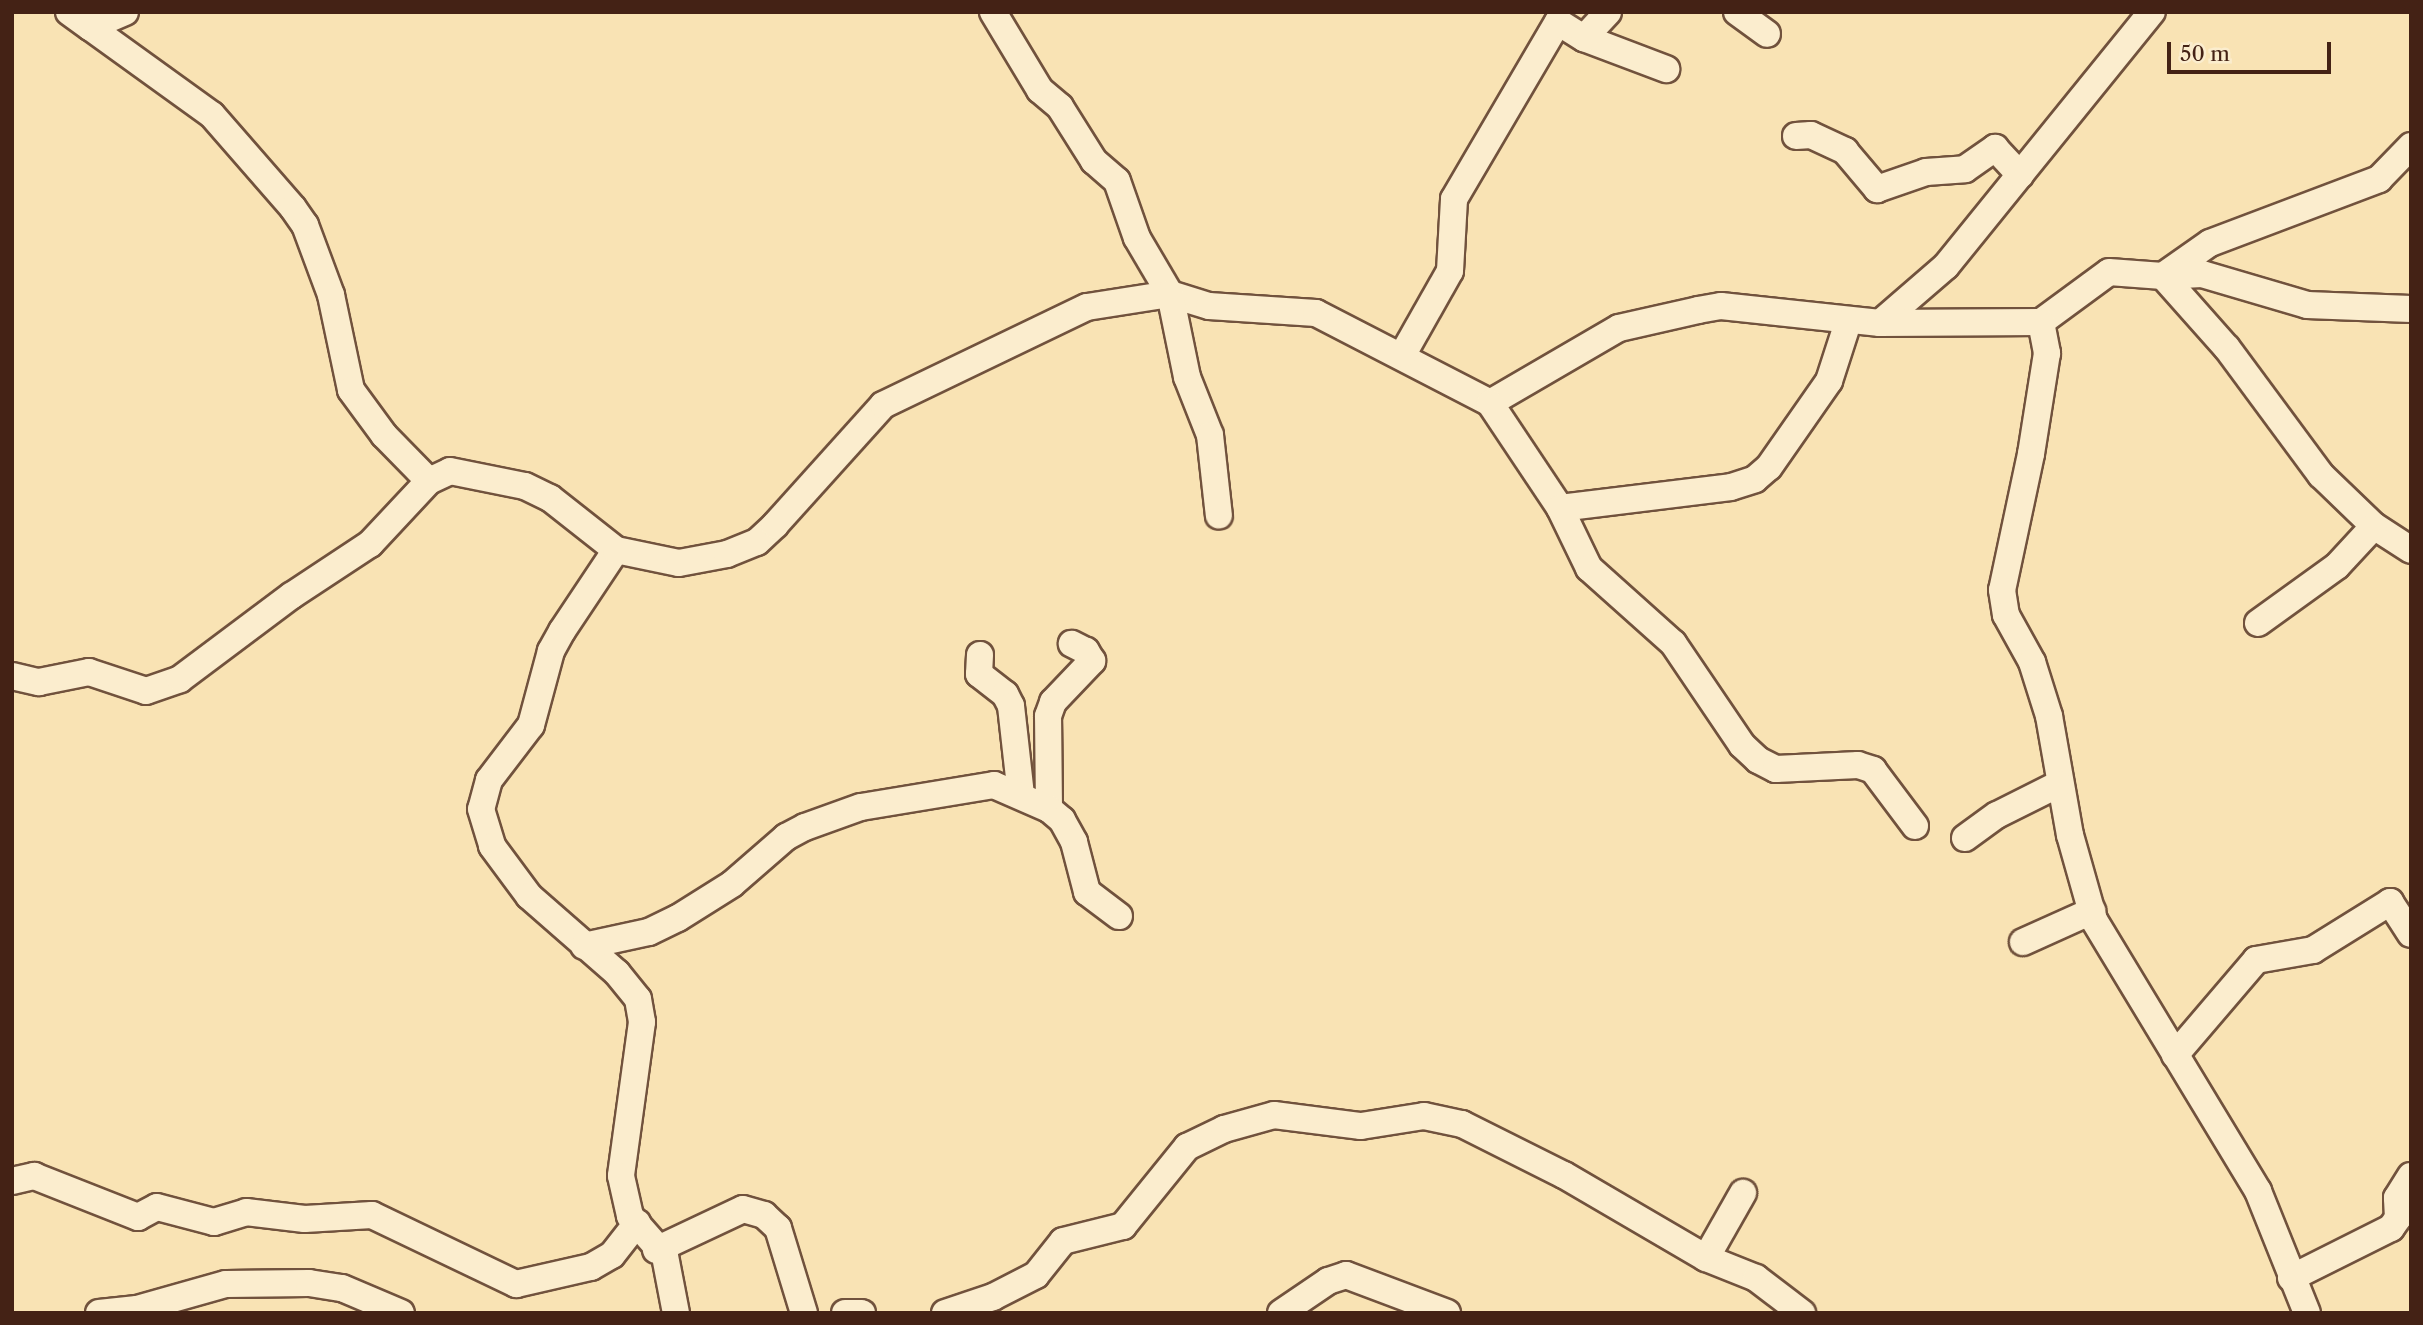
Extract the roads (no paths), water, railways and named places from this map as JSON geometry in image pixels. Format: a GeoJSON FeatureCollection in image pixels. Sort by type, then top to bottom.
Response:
{"type":"FeatureCollection","features":[{"type":"Feature","properties":{"kind":"street"},"geometry":{"type":"LineString","coordinates":[[79,20],[125,12]]}},
{"type":"Feature","properties":{"kind":"street"},"geometry":{"type":"LineString","coordinates":[[1584,38],[1608,12]]}},
{"type":"Feature","properties":{"kind":"street"},"geometry":{"type":"LineString","coordinates":[[1737,12],[1767,34]]}},
{"type":"Feature","properties":{"kind":"street"},"geometry":{"type":"LineString","coordinates":[[1880,323],[1946,266],[2152,12]]}},
{"type":"Feature","properties":{"kind":"street"},"geometry":{"type":"LineString","coordinates":[[1403,354],[1450,271],[1454,199],[1558,17],[1584,38],[1666,69]]}},
{"type":"Feature","properties":{"kind":"street"},"geometry":{"type":"LineString","coordinates":[[1005,19],[1040,90],[1060,107],[1094,161],[1117,181],[1137,238],[1170,294],[1187,377],[1210,435],[1219,516]]}},
{"type":"Feature","properties":{"kind":"street"},"geometry":{"type":"LineString","coordinates":[[79,20],[212,115],[293,208],[305,225],[331,295],[351,390],[384,435],[429,481]]}},
{"type":"Feature","properties":{"kind":"street"},"geometry":{"type":"LineString","coordinates":[[1796,136],[1811,135],[1845,151],[1877,189],[1926,172],[1965,169],[1995,148],[2021,175]]}},
{"type":"Feature","properties":{"kind":"street"},"geometry":{"type":"LineString","coordinates":[[2164,276],[2210,243],[2379,179],[2411,146]]}},
{"type":"Feature","properties":{"kind":"street"},"geometry":{"type":"LineString","coordinates":[[1490,404],[1619,328],[1721,306],[1848,322],[2041,322],[2109,272],[2164,276],[2202,274],[2307,305],[2411,309]]}},
{"type":"Feature","properties":{"kind":"street"},"geometry":{"type":"LineString","coordinates":[[2164,276],[2252,379],[2306,457],[2374,526],[2411,550]]}},
{"type":"Feature","properties":{"kind":"street"},"geometry":{"type":"LineString","coordinates":[[12,676],[39,682],[89,672],[146,691],[180,679],[291,596],[370,544],[429,481],[457,471],[525,486],[570,511],[616,550],[693,562],[757,542],[883,405],[1087,307],[1170,294],[1209,306],[1317,313],[1403,354],[1490,404],[1560,508],[1589,568],[1673,643],[1742,745],[1758,760],[1776,769],[1858,765],[1872,770],[1880,775],[1915,826]]}},
{"type":"Feature","properties":{"kind":"street"},"geometry":{"type":"LineString","coordinates":[[1560,508],[1731,487],[1755,479],[1769,467],[1829,381],[1848,322]]}},
{"type":"Feature","properties":{"kind":"street"},"geometry":{"type":"LineString","coordinates":[[2041,322],[2047,352],[2031,454],[2002,590],[2006,615],[2032,662],[2049,716],[2059,784],[2092,911],[2110,954],[2258,1191],[2307,1313]]}},
{"type":"Feature","properties":{"kind":"street"},"geometry":{"type":"LineString","coordinates":[[2258,623],[2337,566],[2374,526]]}},
{"type":"Feature","properties":{"kind":"street"},"geometry":{"type":"LineString","coordinates":[[616,550],[556,641],[531,725],[489,780],[481,808],[492,846],[529,896],[617,973],[638,999],[642,1022],[621,1176],[626,1206],[656,1250],[665,1256],[676,1313]]}},
{"type":"Feature","properties":{"kind":"street"},"geometry":{"type":"LineString","coordinates":[[1049,809],[1048,716],[1053,702],[1092,661],[1086,651],[1072,644]]}},
{"type":"Feature","properties":{"kind":"street"},"geometry":{"type":"LineString","coordinates":[[980,655],[979,674],[1005,694],[1011,706],[1021,795]]}},
{"type":"Feature","properties":{"kind":"street"},"geometry":{"type":"LineString","coordinates":[[1965,838],[1997,815],[2059,784]]}},
{"type":"Feature","properties":{"kind":"street"},"geometry":{"type":"LineString","coordinates":[[584,946],[649,932],[678,918],[732,884],[786,837],[861,807],[979,786],[1006,788],[1049,809],[1074,842],[1087,892],[1119,916]]}},
{"type":"Feature","properties":{"kind":"street"},"geometry":{"type":"LineString","coordinates":[[2175,1055],[2256,960],[2313,950],[2390,902],[2411,934]]}},
{"type":"Feature","properties":{"kind":"street"},"geometry":{"type":"LineString","coordinates":[[2023,942],[2092,911]]}},
{"type":"Feature","properties":{"kind":"street"},"geometry":{"type":"LineString","coordinates":[[945,1313],[1026,1281],[1063,1241],[1123,1226],[1186,1147],[1224,1129],[1274,1115],[1361,1126],[1424,1116],[1462,1124],[1564,1175],[1706,1258],[1756,1278],[1802,1313]]}},
{"type":"Feature","properties":{"kind":"street"},"geometry":{"type":"LineString","coordinates":[[12,1181],[34,1176],[138,1217],[157,1207],[214,1222],[246,1212],[305,1219],[372,1215],[516,1284],[590,1267],[612,1255],[637,1223]]}},
{"type":"Feature","properties":{"kind":"street"},"geometry":{"type":"LineString","coordinates":[[2291,1278],[2391,1228],[2398,1218],[2397,1198],[2411,1176]]}},
{"type":"Feature","properties":{"kind":"street"},"geometry":{"type":"LineString","coordinates":[[1706,1258],[1744,1193]]}},
{"type":"Feature","properties":{"kind":"street"},"geometry":{"type":"LineString","coordinates":[[656,1250],[743,1209],[764,1215],[778,1228],[804,1313]]}},
{"type":"Feature","properties":{"kind":"street"},"geometry":{"type":"LineString","coordinates":[[1281,1313],[1328,1281],[1346,1275],[1447,1313]]}},
{"type":"Feature","properties":{"kind":"street"},"geometry":{"type":"LineString","coordinates":[[99,1313],[137,1310],[226,1284],[309,1283],[342,1288],[401,1313]]}},
{"type":"Feature","properties":{"kind":"street"},"geometry":{"type":"LineString","coordinates":[[845,1313],[862,1313]]}}]}
